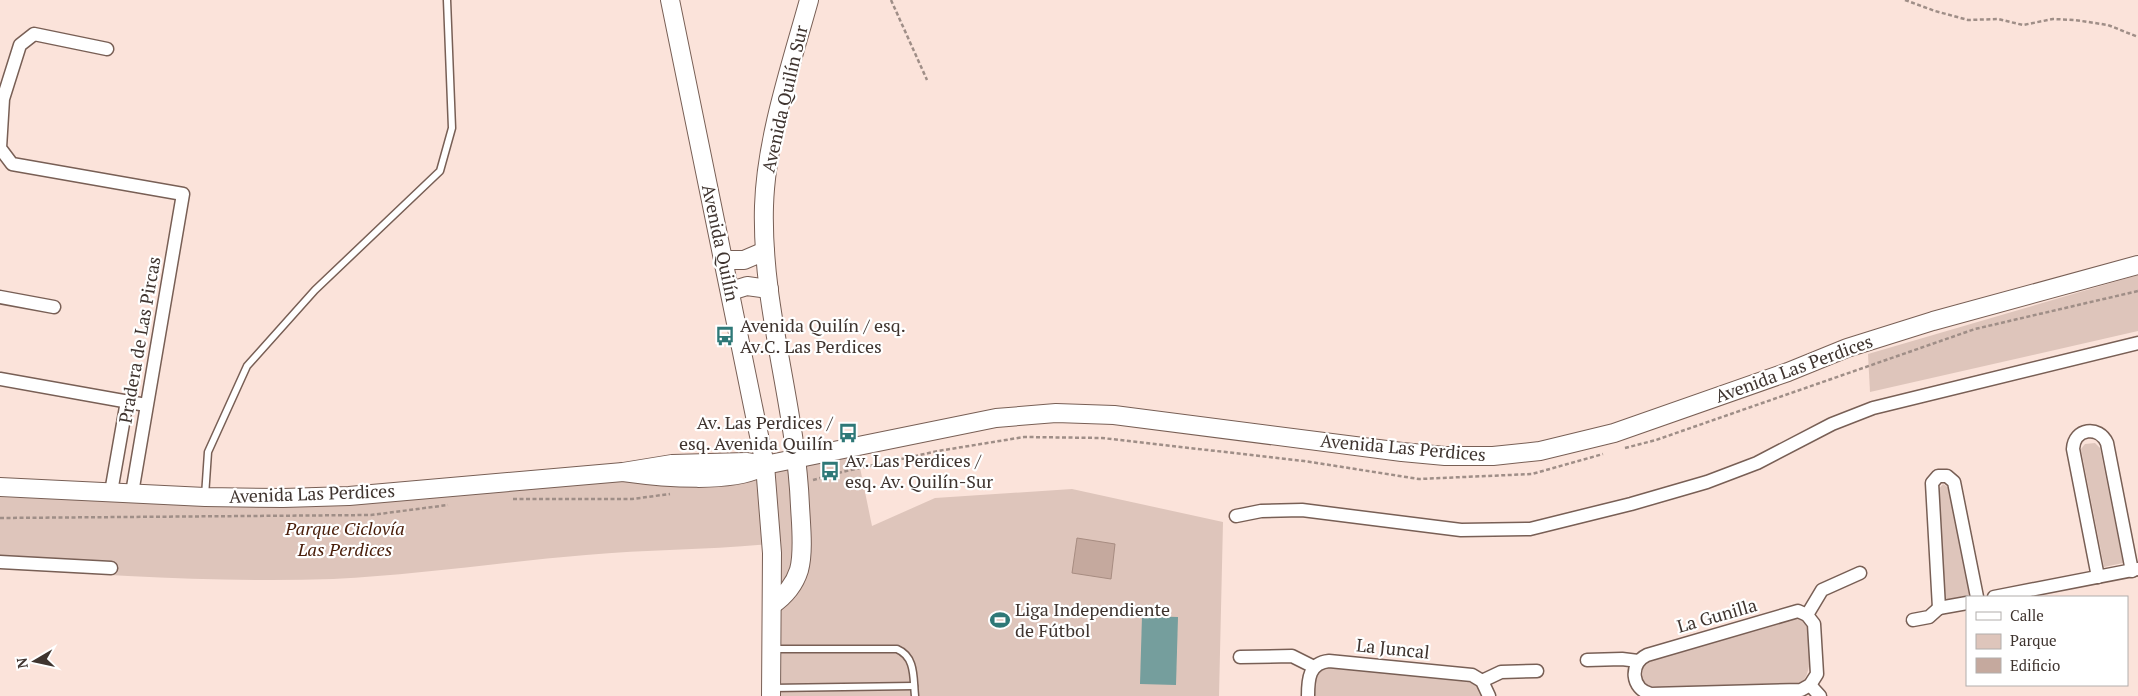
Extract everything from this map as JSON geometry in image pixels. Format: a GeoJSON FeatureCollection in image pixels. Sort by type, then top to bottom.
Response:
{"type":"FeatureCollection","features":[{"type":"Feature","properties":{"kind":"street","name":"Avenida Quilín"},"geometry":{"type":"LineString","coordinates":[[670,0],[765,465],[772,545],[771,692]]}},
{"type":"Feature","properties":{"kind":"street","name":"Avenida Quilín Sur"},"geometry":{"type":"LineString","coordinates":[[772,605],[789,590],[799,569],[801,529],[798,458],[769,289],[765,251],[764,205],[771,149],[809,0]]}},
{"type":"Feature","properties":{"kind":"street","name":"Pradera de Las Pircas"},"geometry":{"type":"LineString","coordinates":[[106,48],[34,34],[20,46],[3,99],[0,148],[12,164],[183,194],[132,493]]}},
{"type":"Feature","properties":{"kind":"street"},"geometry":{"type":"LineString","coordinates":[[724,260],[744,260],[765,251]]}},
{"type":"Feature","properties":{"kind":"street","name":"Avenida Las Perdices"},"geometry":{"type":"LineString","coordinates":[[0,488],[205,497],[283,498],[349,496],[623,472],[667,476],[724,476],[748,474],[765,465],[996,418],[1056,413],[1114,415],[1436,455],[1493,456],[1540,451],[1614,433],[1788,372],[1847,348],[1924,324],[2138,265]]}},
{"type":"Feature","properties":{"kind":"street"},"geometry":{"type":"LineString","coordinates":[[730,291],[747,286],[769,289]]}},
{"type":"Feature","properties":{"kind":"street"},"geometry":{"type":"LineString","coordinates":[[0,298],[54,307]]}},
{"type":"Feature","properties":{"kind":"street"},"geometry":{"type":"LineString","coordinates":[[1236,516],[1261,511],[1302,510],[1461,530],[1530,529],[1631,504],[1707,482],[1756,463],[1832,424],[1873,408],[2138,343]]}},
{"type":"Feature","properties":{"kind":"street"},"geometry":{"type":"LineString","coordinates":[[0,379],[146,405]]}},
{"type":"Feature","properties":{"kind":"street","name":"Pradera de Las Pircas"},"geometry":{"type":"LineString","coordinates":[[111,492],[127,401]]}},
{"type":"Feature","properties":{"kind":"street"},"geometry":{"type":"LineString","coordinates":[[1999,596],[2135,570],[2107,443],[2105,438],[2096,431],[2086,431],[2077,438],[2073,449],[2098,577]]}},
{"type":"Feature","properties":{"kind":"street"},"geometry":{"type":"LineString","coordinates":[[1939,608],[1932,483],[1938,476],[1947,476],[1954,482],[1977,596]]}},
{"type":"Feature","properties":{"kind":"street"},"geometry":{"type":"LineString","coordinates":[[0,562],[111,568]]}},
{"type":"Feature","properties":{"kind":"street"},"geometry":{"type":"LineString","coordinates":[[1587,660],[1622,659],[1638,662],[1634,676],[1639,693],[1709,694],[1796,691],[1810,685],[1817,674],[1814,624],[1807,615],[1822,590],[1860,573]]}},
{"type":"Feature","properties":{"kind":"street"},"geometry":{"type":"LineString","coordinates":[[1914,620],[1929,617],[1939,608],[1966,603]]}},
{"type":"Feature","properties":{"kind":"street","name":"La Gunilla"},"geometry":{"type":"LineString","coordinates":[[1638,662],[1647,655],[1793,612],[1807,615]]}},
{"type":"Feature","properties":{"kind":"street"},"geometry":{"type":"LineString","coordinates":[[1240,657],[1292,656],[1314,668],[1309,676],[1308,696]]}},
{"type":"Feature","properties":{"kind":"street","name":"La Juncal"},"geometry":{"type":"LineString","coordinates":[[1314,668],[1324,661],[1335,661],[1472,675],[1482,681]]}},
{"type":"Feature","properties":{"kind":"street"},"geometry":{"type":"LineString","coordinates":[[1489,696],[1482,681],[1501,672],[1537,671]]}},
{"type":"Feature","properties":{"kind":"street"},"geometry":{"type":"LineString","coordinates":[[1810,685],[1820,696]]}},
{"type":"Feature","properties":{"kind":"lane"},"geometry":{"type":"LineString","coordinates":[[205,497],[208,452],[247,366],[315,290],[440,171],[452,128],[447,0]]}},
{"type":"Feature","properties":{"kind":"lane"},"geometry":{"type":"LineString","coordinates":[[771,650],[898,649],[906,653],[911,660],[915,696]]}},
{"type":"Feature","properties":{"kind":"lane"},"geometry":{"type":"LineString","coordinates":[[771,692],[914,686]]}},
{"type":"Feature","properties":{"kind":"path"},"geometry":{"type":"LineString","coordinates":[[891,0],[927,80]]}},
{"type":"Feature","properties":{"kind":"path"},"geometry":{"type":"LineString","coordinates":[[1905,0],[1968,20],[1998,19],[2023,25],[2053,18],[2075,20],[2108,25],[2138,37]]}},
{"type":"Feature","properties":{"kind":"path"},"geometry":{"type":"LineString","coordinates":[[1618,450],[1656,440],[1974,329],[2138,291]]}},
{"type":"Feature","properties":{"kind":"path"},"geometry":{"type":"LineString","coordinates":[[800,484],[842,472],[938,450],[1024,437],[1102,438],[1304,461],[1419,479],[1532,474],[1608,453]]}},
{"type":"Feature","properties":{"kind":"path"},"geometry":{"type":"LineString","coordinates":[[505,499],[632,499],[677,493]]}},
{"type":"Feature","properties":{"kind":"path"},"geometry":{"type":"LineString","coordinates":[[0,518],[371,515],[458,504]]}},
{"type":"Feature","properties":{"kind":"green space"},"geometry":{"type":"Polygon","coordinates":[[[2138,275],[2138,331],[1870,392],[1868,354],[2138,275]]]}},
{"type":"Feature","properties":{"kind":"green space"},"geometry":{"type":"Polygon","coordinates":[[[2095,443],[2100,448],[2123,563],[2104,567],[2081,449],[2085,444],[2095,443]]]}},
{"type":"Feature","properties":{"kind":"green space","name":"Parque Ciclovía Las Perdices"},"geometry":{"type":"Polygon","coordinates":[[[857,453],[872,526],[935,498],[1072,489],[1223,522],[1219,696],[779,696],[778,543],[610,553],[397,575],[333,579],[208,579],[0,569],[0,497],[215,505],[857,453]]]}},
{"type":"Feature","properties":{"kind":"green space"},"geometry":{"type":"Polygon","coordinates":[[[1943,484],[1949,488],[1970,595],[1945,600],[1938,490],[1943,484]]]}},
{"type":"Feature","properties":{"kind":"green space"},"geometry":{"type":"Polygon","coordinates":[[[1796,617],[1804,620],[1810,643],[1808,672],[1800,684],[1658,687],[1649,686],[1642,680],[1643,668],[1652,660],[1796,617]]]}},
{"type":"Feature","properties":{"kind":"green space"},"geometry":{"type":"Polygon","coordinates":[[[1327,667],[1470,681],[1477,686],[1483,696],[1314,696],[1317,675],[1327,667]]]}},
{"type":"Feature","properties":{"kind":"water"},"geometry":{"type":"Polygon","coordinates":[[[1142,616],[1178,617],[1176,685],[1140,684],[1142,616]]]}},
{"type":"Feature","properties":{"kind":"building"},"geometry":{"type":"Polygon","coordinates":[[[1077,538],[1115,544],[1111,579],[1072,573],[1077,538]]]}},
{"type":"Feature","properties":{"kind":"place","name":"Avenida Quilín / esq. Av.C. Las Perdices"},"geometry":{"type":"Point","coordinates":[725,336]}},
{"type":"Feature","properties":{"kind":"place","name":"Av. Las Perdices / esq. Avenida Quilín"},"geometry":{"type":"Point","coordinates":[848,433]}},
{"type":"Feature","properties":{"kind":"place","name":"Av. Las Perdices / esq. Av. Quilín-Sur"},"geometry":{"type":"Point","coordinates":[830,471]}},
{"type":"Feature","properties":{"kind":"place","name":"Liga Independiente de Fútbol"},"geometry":{"type":"Point","coordinates":[1000,620]}}]}
